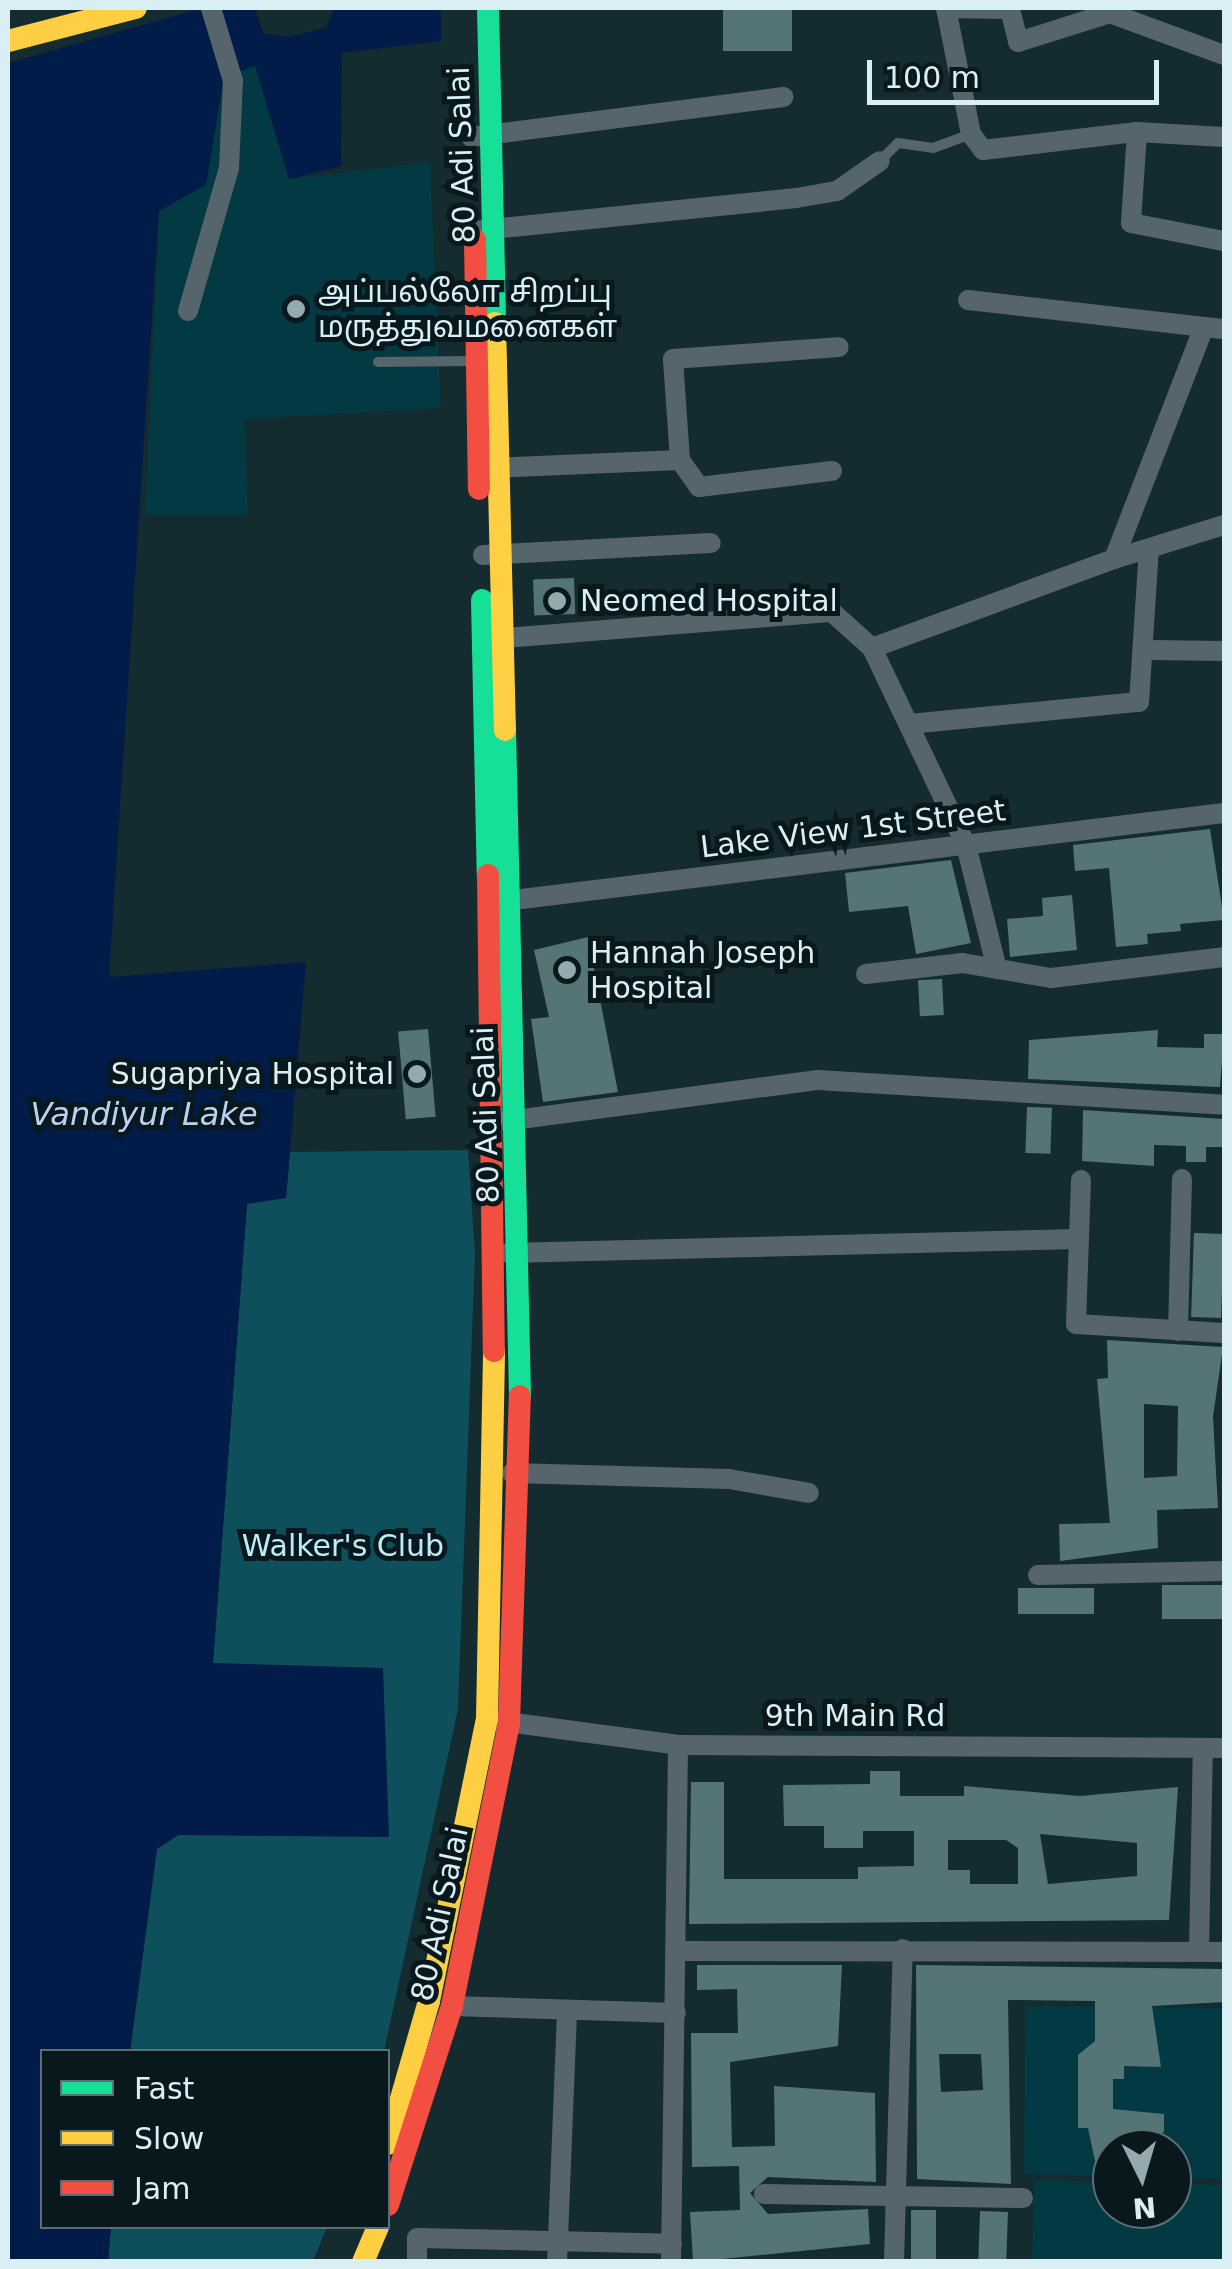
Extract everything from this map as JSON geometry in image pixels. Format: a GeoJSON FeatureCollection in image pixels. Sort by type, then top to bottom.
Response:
{"type":"FeatureCollection","features":[{"type":"Feature","properties":{"kind":"main road"},"geometry":{"type":"LineString","coordinates":[[8,22],[56,8]]}},
{"type":"Feature","properties":{"kind":"main road"},"geometry":{"type":"LineString","coordinates":[[8,22],[84,8]]}},
{"type":"Feature","properties":{"kind":"main road"},"geometry":{"type":"LineString","coordinates":[[8,38],[114,8]]}},
{"type":"Feature","properties":{"kind":"main road"},"geometry":{"type":"LineString","coordinates":[[8,38],[136,8]]}},
{"type":"Feature","properties":{"kind":"main road","name":"80 Adi Salai"},"geometry":{"type":"LineString","coordinates":[[470,8],[498,361],[488,468]]}},
{"type":"Feature","properties":{"kind":"main road","name":"80 Adi Salai"},"geometry":{"type":"LineString","coordinates":[[480,136],[488,8]]}},
{"type":"Feature","properties":{"kind":"main road","name":"80 Adi Salai"},"geometry":{"type":"LineString","coordinates":[[390,2198],[452,2006],[498,1721],[522,1472],[521,1253],[516,1122],[499,902],[492,554],[488,468],[472,362],[485,230]]}},
{"type":"Feature","properties":{"kind":"main road","name":"80 Adi Salai"},"geometry":{"type":"LineString","coordinates":[[390,2137],[429,2001],[498,1721],[496,1253],[487,1120],[499,902]]}},
{"type":"Feature","properties":{"kind":"main road"},"geometry":{"type":"LineString","coordinates":[[343,2262],[355,2229]]}},
{"type":"Feature","properties":{"kind":"main road"},"geometry":{"type":"LineString","coordinates":[[363,2262],[377,2229]]}},
{"type":"Feature","properties":{"kind":"street"},"geometry":{"type":"LineString","coordinates":[[188,311],[230,168],[233,80],[211,8]]}},
{"type":"Feature","properties":{"kind":"street"},"geometry":{"type":"LineString","coordinates":[[1224,55],[1110,12],[1018,42],[1010,9],[946,8],[972,134],[991,152],[1137,132],[1224,137]]}},
{"type":"Feature","properties":{"kind":"street"},"geometry":{"type":"LineString","coordinates":[[480,136],[783,97]]}},
{"type":"Feature","properties":{"kind":"street"},"geometry":{"type":"LineString","coordinates":[[1137,132],[1131,223],[1224,242]]}},
{"type":"Feature","properties":{"kind":"street"},"geometry":{"type":"LineString","coordinates":[[485,230],[837,191],[880,161]]}},
{"type":"Feature","properties":{"kind":"street"},"geometry":{"type":"LineString","coordinates":[[968,300],[1203,329],[1224,328]]}},
{"type":"Feature","properties":{"kind":"street"},"geometry":{"type":"LineString","coordinates":[[1114,559],[1203,329]]}},
{"type":"Feature","properties":{"kind":"street"},"geometry":{"type":"LineString","coordinates":[[832,471],[699,487],[680,460],[673,360],[839,346]]}},
{"type":"Feature","properties":{"kind":"street"},"geometry":{"type":"LineString","coordinates":[[488,468],[680,460]]}},
{"type":"Feature","properties":{"kind":"street"},"geometry":{"type":"LineString","coordinates":[[872,648],[1114,559],[1224,525]]}},
{"type":"Feature","properties":{"kind":"street"},"geometry":{"type":"LineString","coordinates":[[492,554],[711,543]]}},
{"type":"Feature","properties":{"kind":"street"},"geometry":{"type":"LineString","coordinates":[[909,724],[1139,702],[1149,650],[1149,550]]}},
{"type":"Feature","properties":{"kind":"street"},"geometry":{"type":"LineString","coordinates":[[492,639],[820,607],[872,648],[966,845],[997,969]]}},
{"type":"Feature","properties":{"kind":"street"},"geometry":{"type":"LineString","coordinates":[[1149,650],[1224,650]]}},
{"type":"Feature","properties":{"kind":"street","name":"Lake View 1st Street"},"geometry":{"type":"LineString","coordinates":[[499,902],[1224,812]]}},
{"type":"Feature","properties":{"kind":"street"},"geometry":{"type":"LineString","coordinates":[[866,974],[962,963],[1051,978],[1224,958]]}},
{"type":"Feature","properties":{"kind":"street"},"geometry":{"type":"LineString","coordinates":[[487,1120],[516,1122],[818,1080],[1224,1104]]}},
{"type":"Feature","properties":{"kind":"street"},"geometry":{"type":"LineString","coordinates":[[1178,1332],[1182,1179]]}},
{"type":"Feature","properties":{"kind":"street"},"geometry":{"type":"LineString","coordinates":[[1081,1180],[1076,1324],[1224,1333]]}},
{"type":"Feature","properties":{"kind":"street"},"geometry":{"type":"LineString","coordinates":[[496,1253],[1078,1239]]}},
{"type":"Feature","properties":{"kind":"street"},"geometry":{"type":"LineString","coordinates":[[496,1474],[729,1479],[809,1493]]}},
{"type":"Feature","properties":{"kind":"street"},"geometry":{"type":"LineString","coordinates":[[1038,1575],[1224,1571]]}},
{"type":"Feature","properties":{"kind":"street","name":"9th Main Rd"},"geometry":{"type":"LineString","coordinates":[[498,1721],[678,1745],[1224,1748]]}},
{"type":"Feature","properties":{"kind":"street"},"geometry":{"type":"LineString","coordinates":[[417,2262],[417,2238],[557,2238],[672,2253],[678,1745]]}},
{"type":"Feature","properties":{"kind":"street"},"geometry":{"type":"LineString","coordinates":[[1199,1951],[1203,1748]]}},
{"type":"Feature","properties":{"kind":"street"},"geometry":{"type":"LineString","coordinates":[[894,2262],[903,1949]]}},
{"type":"Feature","properties":{"kind":"street"},"geometry":{"type":"LineString","coordinates":[[678,1951],[1224,1952]]}},
{"type":"Feature","properties":{"kind":"street"},"geometry":{"type":"LineString","coordinates":[[452,2006],[568,2014],[676,2014]]}},
{"type":"Feature","properties":{"kind":"street"},"geometry":{"type":"LineString","coordinates":[[557,2262],[568,2014]]}},
{"type":"Feature","properties":{"kind":"street"},"geometry":{"type":"LineString","coordinates":[[764,2194],[896,2192],[1023,2198]]}},
{"type":"Feature","properties":{"kind":"lane"},"geometry":{"type":"LineString","coordinates":[[880,161],[898,143],[934,148],[972,134]]}},
{"type":"Feature","properties":{"kind":"lane"},"geometry":{"type":"LineString","coordinates":[[378,362],[498,361]]}},
{"type":"Feature","properties":{"kind":"shaded area","name":"அப்பல்லோ சிறப்பு மருத்துவமனைகள்"},"geometry":{"type":"Polygon","coordinates":[[[255,65],[289,179],[430,162],[441,408],[245,419],[248,515],[145,515],[159,211],[206,184],[223,77],[255,65]]]}},
{"type":"Feature","properties":{"kind":"shaded area"},"geometry":{"type":"Polygon","coordinates":[[[1025,2006],[1224,2008],[1224,2179],[1192,2178],[1192,2129],[1092,2129],[1092,2176],[1024,2174],[1025,2006]]]}},
{"type":"Feature","properties":{"kind":"shaded area"},"geometry":{"type":"Polygon","coordinates":[[[1034,2180],[1092,2181],[1092,2229],[1192,2229],[1192,2184],[1224,2185],[1224,2261],[1032,2261],[1034,2180]]]}},
{"type":"Feature","properties":{"kind":"green space","name":"Walker's Club"},"geometry":{"type":"Polygon","coordinates":[[[468,1150],[475,1254],[458,1709],[384,2049],[130,2049],[157,1849],[178,1835],[389,1836],[274,1667],[213,1663],[247,1203],[286,1198],[290,1152],[468,1150]]]}},
{"type":"Feature","properties":{"kind":"green space"},"geometry":{"type":"Polygon","coordinates":[[[111,2229],[326,2229],[313,2261],[108,2261],[111,2229]]]}},
{"type":"Feature","properties":{"kind":"water","name":"Vandiyur Lake"},"geometry":{"type":"Polygon","coordinates":[[[203,8],[255,8],[263,33],[286,37],[326,28],[334,8],[441,8],[441,41],[342,53],[341,166],[289,179],[255,66],[224,77],[206,185],[159,211],[109,977],[306,962],[286,1198],[247,1204],[213,1663],[383,1668],[389,1837],[178,1835],[157,1849],[130,2049],[40,2049],[40,2229],[111,2229],[108,2262],[8,2261],[8,63],[203,8]]]}},
{"type":"Feature","properties":{"kind":"building"},"geometry":{"type":"Polygon","coordinates":[[[723,8],[792,8],[792,51],[723,51],[723,8]]]}},
{"type":"Feature","properties":{"kind":"building"},"geometry":{"type":"Polygon","coordinates":[[[574,578],[575,614],[534,615],[533,579],[574,578]]]}},
{"type":"Feature","properties":{"kind":"building"},"geometry":{"type":"Polygon","coordinates":[[[1210,829],[1224,920],[1180,924],[1181,931],[1147,934],[1148,944],[1116,947],[1109,868],[1075,871],[1073,845],[1210,829]]]}},
{"type":"Feature","properties":{"kind":"building"},"geometry":{"type":"Polygon","coordinates":[[[951,860],[971,943],[916,954],[908,906],[849,912],[845,873],[951,860]]]}},
{"type":"Feature","properties":{"kind":"building"},"geometry":{"type":"Polygon","coordinates":[[[1072,895],[1077,950],[1010,957],[1007,919],[1043,916],[1042,898],[1072,895]]]}},
{"type":"Feature","properties":{"kind":"building"},"geometry":{"type":"Polygon","coordinates":[[[588,937],[618,1092],[543,1102],[531,1019],[549,1017],[534,950],[588,937]]]}},
{"type":"Feature","properties":{"kind":"building"},"geometry":{"type":"Polygon","coordinates":[[[942,979],[944,1015],[920,1016],[918,980],[942,979]]]}},
{"type":"Feature","properties":{"kind":"building","name":"Sugapriya Hospital"},"geometry":{"type":"Polygon","coordinates":[[[428,1029],[436,1117],[406,1119],[398,1032],[428,1029]]]}},
{"type":"Feature","properties":{"kind":"building"},"geometry":{"type":"Polygon","coordinates":[[[1158,1030],[1157,1047],[1204,1048],[1204,1034],[1224,1034],[1220,1087],[1028,1079],[1029,1040],[1158,1030]]]}},
{"type":"Feature","properties":{"kind":"building"},"geometry":{"type":"Polygon","coordinates":[[[1027,1107],[1052,1108],[1050,1154],[1025,1153],[1027,1107]]]}},
{"type":"Feature","properties":{"kind":"building"},"geometry":{"type":"Polygon","coordinates":[[[1083,1110],[1224,1119],[1224,1147],[1206,1147],[1206,1162],[1186,1162],[1186,1146],[1154,1145],[1154,1166],[1082,1161],[1083,1110]]]}},
{"type":"Feature","properties":{"kind":"building"},"geometry":{"type":"Polygon","coordinates":[[[1194,1233],[1224,1234],[1221,1318],[1191,1317],[1194,1233]]]}},
{"type":"Feature","properties":{"kind":"building"},"geometry":{"type":"Polygon","coordinates":[[[1107,1340],[1223,1347],[1213,1417],[1218,1508],[1157,1510],[1158,1548],[1060,1561],[1059,1524],[1110,1523],[1097,1379],[1108,1378],[1107,1340]],[[1144,1404],[1144,1478],[1177,1476],[1178,1406],[1144,1404]]]}},
{"type":"Feature","properties":{"kind":"building"},"geometry":{"type":"Polygon","coordinates":[[[1162,1585],[1224,1585],[1224,1619],[1162,1619],[1162,1585]]]}},
{"type":"Feature","properties":{"kind":"building"},"geometry":{"type":"Polygon","coordinates":[[[1018,1588],[1094,1588],[1094,1614],[1018,1614],[1018,1588]]]}},
{"type":"Feature","properties":{"kind":"building"},"geometry":{"type":"Polygon","coordinates":[[[870,1771],[900,1771],[900,1796],[964,1796],[964,1786],[1080,1796],[1178,1787],[1169,1920],[689,1924],[691,1782],[724,1782],[724,1879],[858,1879],[858,1867],[914,1866],[914,1831],[863,1831],[863,1848],[824,1848],[824,1826],[784,1826],[783,1785],[870,1784],[870,1771]],[[1040,1834],[1048,1884],[1137,1876],[1137,1843],[1040,1834]],[[948,1840],[948,1870],[970,1870],[970,1884],[1018,1884],[1018,1848],[1006,1840],[948,1840]]]}},
{"type":"Feature","properties":{"kind":"building"},"geometry":{"type":"Polygon","coordinates":[[[697,1965],[842,1965],[838,2046],[730,2062],[732,2147],[775,2146],[774,2086],[875,2093],[876,2182],[768,2177],[750,2193],[768,2214],[868,2209],[870,2244],[693,2262],[690,2212],[740,2210],[739,2166],[692,2167],[691,2033],[738,2033],[737,1989],[697,1990],[697,1965]]]}},
{"type":"Feature","properties":{"kind":"building"},"geometry":{"type":"Polygon","coordinates":[[[916,1965],[1224,1969],[1224,2002],[1152,2006],[1161,2067],[1124,2066],[1124,2079],[1113,2079],[1113,2109],[1164,2114],[1164,2129],[1092,2129],[1092,2147],[1088,2128],[1078,2128],[1078,2055],[1095,2041],[1095,2001],[1008,2000],[1011,2184],[917,2179],[916,1965]],[[939,2054],[941,2092],[983,2090],[981,2054],[939,2054]]]}},
{"type":"Feature","properties":{"kind":"building"},"geometry":{"type":"Polygon","coordinates":[[[911,2210],[936,2210],[936,2262],[911,2262],[911,2210]]]}},
{"type":"Feature","properties":{"kind":"building"},"geometry":{"type":"Polygon","coordinates":[[[980,2211],[1008,2212],[1006,2262],[978,2262],[980,2211]]]}},
{"type":"Feature","properties":{"kind":"traffic: fast"},"geometry":{"type":"LineString","coordinates":[[488,8],[495,323]]}},
{"type":"Feature","properties":{"kind":"traffic: fast"},"geometry":{"type":"LineString","coordinates":[[482,600],[488,875]]}},
{"type":"Feature","properties":{"kind":"traffic: fast"},"geometry":{"type":"LineString","coordinates":[[505,730],[520,1396]]}},
{"type":"Feature","properties":{"kind":"traffic: slow"},"geometry":{"type":"LineString","coordinates":[[8,41],[136,8]]}},
{"type":"Feature","properties":{"kind":"traffic: slow"},"geometry":{"type":"LineString","coordinates":[[495,323],[505,730]]}},
{"type":"Feature","properties":{"kind":"traffic: slow"},"geometry":{"type":"LineString","coordinates":[[390,2137],[429,2001],[487,1719],[494,1351]]}},
{"type":"Feature","properties":{"kind":"traffic: slow"},"geometry":{"type":"LineString","coordinates":[[363,2262],[377,2229]]}},
{"type":"Feature","properties":{"kind":"traffic: jam"},"geometry":{"type":"LineString","coordinates":[[475,240],[479,489]]}},
{"type":"Feature","properties":{"kind":"traffic: jam"},"geometry":{"type":"LineString","coordinates":[[488,875],[494,1351]]}},
{"type":"Feature","properties":{"kind":"traffic: jam"},"geometry":{"type":"LineString","coordinates":[[390,2199],[452,2006],[509,1723],[520,1396]]}},
{"type":"Feature","properties":{"kind":"place","name":"அப்பல்லோ சிறப்பு மருத்துவமனைகள்"},"geometry":{"type":"Point","coordinates":[296,309]}},
{"type":"Feature","properties":{"kind":"place","name":"Neomed Hospital"},"geometry":{"type":"Point","coordinates":[557,601]}},
{"type":"Feature","properties":{"kind":"place","name":"Hannah Joseph Hospital"},"geometry":{"type":"Point","coordinates":[567,970]}},
{"type":"Feature","properties":{"kind":"place","name":"Sugapriya Hospital"},"geometry":{"type":"Point","coordinates":[417,1074]}}]}
